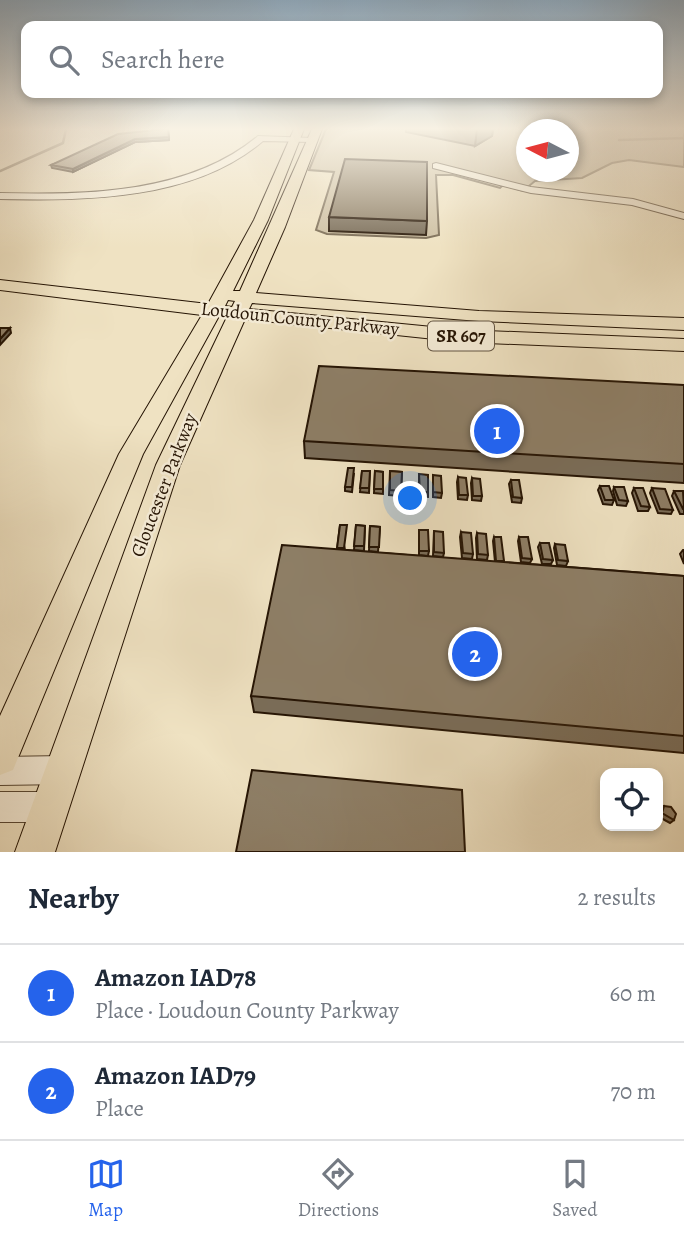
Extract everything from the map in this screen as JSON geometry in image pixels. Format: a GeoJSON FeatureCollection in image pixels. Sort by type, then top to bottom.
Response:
{"type":"FeatureCollection","features":[{"type":"Feature","properties":{"kind":"main road","name":"Gloucester Parkway"},"geometry":{"type":"LineString","coordinates":[[35,852],[168,465],[282,169]]}},
{"type":"Feature","properties":{"kind":"main road","name":"Gloucester Parkway"},"geometry":{"type":"LineString","coordinates":[[0,757],[131,454],[230,304],[298,169]]}},
{"type":"Feature","properties":{"kind":"main road","name":"Loudoun County Parkway"},"geometry":{"type":"LineString","coordinates":[[0,271],[475,337],[684,345]]}},
{"type":"Feature","properties":{"kind":"main road","name":"Loudoun County Parkway"},"geometry":{"type":"LineString","coordinates":[[0,285],[230,304],[684,324]]}},
{"type":"Feature","properties":{"kind":"street"},"geometry":{"type":"LineString","coordinates":[[0,196],[79,195],[154,185],[210,169]]}},
{"type":"Feature","properties":{"kind":"street"},"geometry":{"type":"LineString","coordinates":[[448,169],[531,190],[634,202],[684,216]]}},
{"type":"Feature","properties":{"kind":"street"},"geometry":{"type":"LineString","coordinates":[[0,771],[64,769]]}},
{"type":"Feature","properties":{"kind":"street"},"geometry":{"type":"LineString","coordinates":[[0,807],[51,807]]}},
{"type":"Feature","properties":{"kind":"shaded area"},"geometry":{"type":"Polygon","coordinates":[[[310,169],[516,169],[516,182],[534,182],[523,191],[503,185],[500,188],[453,175],[436,175],[439,235],[426,238],[327,234],[316,230],[334,172],[310,169]]]}},
{"type":"Feature","properties":{"kind":"shaded area"},"geometry":{"type":"Polygon","coordinates":[[[579,169],[600,169],[579,178],[579,169]]]}},
{"type":"Feature","properties":{"kind":"building"},"geometry":{"type":"Polygon","coordinates":[[[342,169],[427,169],[427,221],[329,217],[342,169]]]}},
{"type":"Feature","properties":{"kind":"building"},"geometry":{"type":"Polygon","coordinates":[[[0,328],[10,328],[0,339],[0,328]]]}},
{"type":"Feature","properties":{"kind":"building"},"geometry":{"type":"Polygon","coordinates":[[[319,366],[684,385],[684,464],[304,441],[319,366]]]}},
{"type":"Feature","properties":{"kind":"building"},"geometry":{"type":"Polygon","coordinates":[[[348,468],[354,468],[352,487],[345,487],[348,468]]]}},
{"type":"Feature","properties":{"kind":"building"},"geometry":{"type":"Polygon","coordinates":[[[362,471],[370,471],[369,488],[360,488],[362,471]]]}},
{"type":"Feature","properties":{"kind":"building"},"geometry":{"type":"Polygon","coordinates":[[[375,471],[383,472],[383,489],[374,489],[375,471]]]}},
{"type":"Feature","properties":{"kind":"building"},"geometry":{"type":"Polygon","coordinates":[[[390,471],[402,472],[401,491],[390,490],[390,471]]]}},
{"type":"Feature","properties":{"kind":"building"},"geometry":{"type":"Polygon","coordinates":[[[419,474],[428,475],[428,492],[420,492],[419,474]]]}},
{"type":"Feature","properties":{"kind":"building"},"geometry":{"type":"Polygon","coordinates":[[[433,475],[441,476],[442,493],[433,492],[433,475]]]}},
{"type":"Feature","properties":{"kind":"building"},"geometry":{"type":"Polygon","coordinates":[[[458,477],[466,478],[468,495],[459,495],[458,477]]]}},
{"type":"Feature","properties":{"kind":"building"},"geometry":{"type":"Polygon","coordinates":[[[472,478],[480,479],[482,496],[473,496],[472,478]]]}},
{"type":"Feature","properties":{"kind":"building"},"geometry":{"type":"Polygon","coordinates":[[[511,480],[519,480],[522,498],[513,497],[511,480]]]}},
{"type":"Feature","properties":{"kind":"building"},"geometry":{"type":"Polygon","coordinates":[[[600,486],[609,486],[614,500],[605,500],[600,486]]]}},
{"type":"Feature","properties":{"kind":"building"},"geometry":{"type":"Polygon","coordinates":[[[614,487],[624,487],[628,501],[619,500],[614,487]]]}},
{"type":"Feature","properties":{"kind":"building"},"geometry":{"type":"Polygon","coordinates":[[[634,488],[643,488],[650,507],[641,506],[634,488]]]}},
{"type":"Feature","properties":{"kind":"building"},"geometry":{"type":"Polygon","coordinates":[[[652,488],[665,489],[673,510],[660,509],[652,488]]]}},
{"type":"Feature","properties":{"kind":"building"},"geometry":{"type":"Polygon","coordinates":[[[674,491],[683,491],[684,509],[683,509],[674,491]]]}},
{"type":"Feature","properties":{"kind":"building"},"geometry":{"type":"Polygon","coordinates":[[[340,525],[347,525],[344,548],[337,548],[340,525]]]}},
{"type":"Feature","properties":{"kind":"building"},"geometry":{"type":"Polygon","coordinates":[[[356,525],[365,526],[364,546],[354,546],[356,525]]]}},
{"type":"Feature","properties":{"kind":"building"},"geometry":{"type":"Polygon","coordinates":[[[370,526],[380,527],[379,547],[369,547],[370,526]]]}},
{"type":"Feature","properties":{"kind":"building"},"geometry":{"type":"Polygon","coordinates":[[[419,530],[428,530],[429,551],[419,551],[419,530]]]}},
{"type":"Feature","properties":{"kind":"building"},"geometry":{"type":"Polygon","coordinates":[[[434,531],[443,532],[444,553],[434,552],[434,531]]]}},
{"type":"Feature","properties":{"kind":"building"},"geometry":{"type":"Polygon","coordinates":[[[461,532],[471,533],[473,554],[463,553],[461,532]]]}},
{"type":"Feature","properties":{"kind":"building"},"geometry":{"type":"Polygon","coordinates":[[[477,533],[486,534],[488,555],[478,554],[477,533]]]}},
{"type":"Feature","properties":{"kind":"building"},"geometry":{"type":"Polygon","coordinates":[[[494,537],[501,537],[504,561],[496,561],[494,537]]]}},
{"type":"Feature","properties":{"kind":"building"},"geometry":{"type":"Polygon","coordinates":[[[519,537],[528,537],[532,559],[522,558],[519,537]]]}},
{"type":"Feature","properties":{"kind":"building"},"geometry":{"type":"Polygon","coordinates":[[[540,543],[549,543],[553,560],[543,559],[540,543]]]}},
{"type":"Feature","properties":{"kind":"building"},"geometry":{"type":"Polygon","coordinates":[[[555,544],[565,545],[568,561],[558,560],[555,544]]]}},
{"type":"Feature","properties":{"kind":"building"},"geometry":{"type":"Polygon","coordinates":[[[282,545],[684,576],[684,736],[251,696],[282,545]]]}},
{"type":"Feature","properties":{"kind":"building"},"geometry":{"type":"Polygon","coordinates":[[[252,770],[462,790],[465,852],[236,852],[252,770]]]}},
{"type":"Feature","properties":{"kind":"building"},"geometry":{"type":"Polygon","coordinates":[[[664,806],[671,807],[676,814],[674,820],[663,814],[664,806]]]}},
{"type":"Feature","properties":{"kind":"waterway"},"geometry":{"type":"LineString","coordinates":[[0,171],[5,169]]}},
{"type":"Feature","properties":{"kind":"place","name":"Amazon IAD78"},"geometry":{"type":"Point","coordinates":[497,431]}},
{"type":"Feature","properties":{"kind":"place","name":"Amazon IAD79"},"geometry":{"type":"Point","coordinates":[475,654]}}]}
